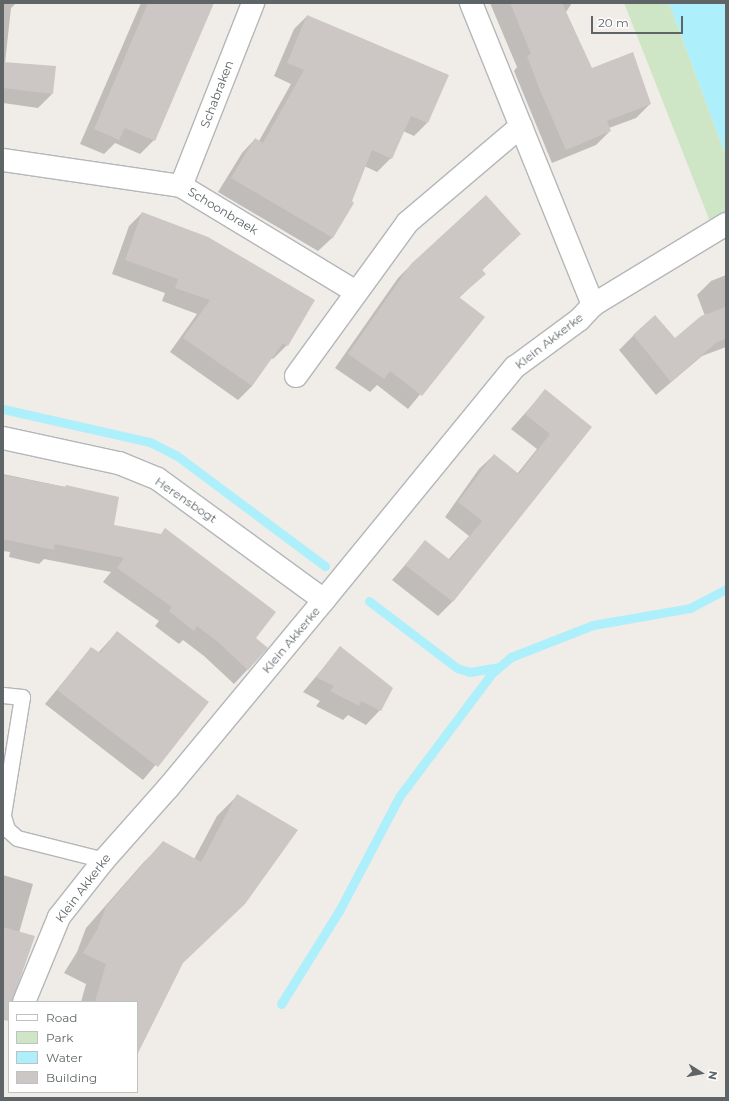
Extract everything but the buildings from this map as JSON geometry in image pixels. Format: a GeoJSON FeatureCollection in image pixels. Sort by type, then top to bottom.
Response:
{"type":"FeatureCollection","features":[{"type":"Feature","properties":{"kind":"street","name":"Schabraken"},"geometry":{"type":"LineString","coordinates":[[182,186],[253,3]]}},
{"type":"Feature","properties":{"kind":"street","name":"Klein Akkerke"},"geometry":{"type":"LineString","coordinates":[[471,3],[593,305]]}},
{"type":"Feature","properties":{"kind":"street"},"geometry":{"type":"LineString","coordinates":[[296,376],[408,222],[521,126]]}},
{"type":"Feature","properties":{"kind":"street","name":"Schoonbraek"},"geometry":{"type":"LineString","coordinates":[[3,160],[182,186],[356,292]]}},
{"type":"Feature","properties":{"kind":"street","name":"Klein Akkerke"},"geometry":{"type":"LineString","coordinates":[[24,1001],[59,917],[104,860],[173,782],[515,367],[579,320],[593,305],[726,224]]}},
{"type":"Feature","properties":{"kind":"street","name":"Herensbogt"},"geometry":{"type":"LineString","coordinates":[[3,438],[119,463],[158,479],[324,600]]}},
{"type":"Feature","properties":{"kind":"lane"},"geometry":{"type":"LineString","coordinates":[[3,695],[22,698],[3,815],[7,829],[17,838],[104,860]]}},
{"type":"Feature","properties":{"kind":"green space"},"geometry":{"type":"Polygon","coordinates":[[[624,3],[669,3],[726,156],[726,214],[711,224],[624,3]]]}},
{"type":"Feature","properties":{"kind":"water"},"geometry":{"type":"Polygon","coordinates":[[[669,3],[726,3],[726,156],[669,3]]]}},
{"type":"Feature","properties":{"kind":"waterway"},"geometry":{"type":"LineString","coordinates":[[3,409],[150,442],[176,455],[325,566]]}},
{"type":"Feature","properties":{"kind":"waterway"},"geometry":{"type":"LineString","coordinates":[[281,1004],[339,911],[399,797],[492,673],[511,657],[593,625],[690,608],[726,589]]}},
{"type":"Feature","properties":{"kind":"waterway"},"geometry":{"type":"LineString","coordinates":[[369,601],[457,668],[470,672],[497,667]]}}]}
